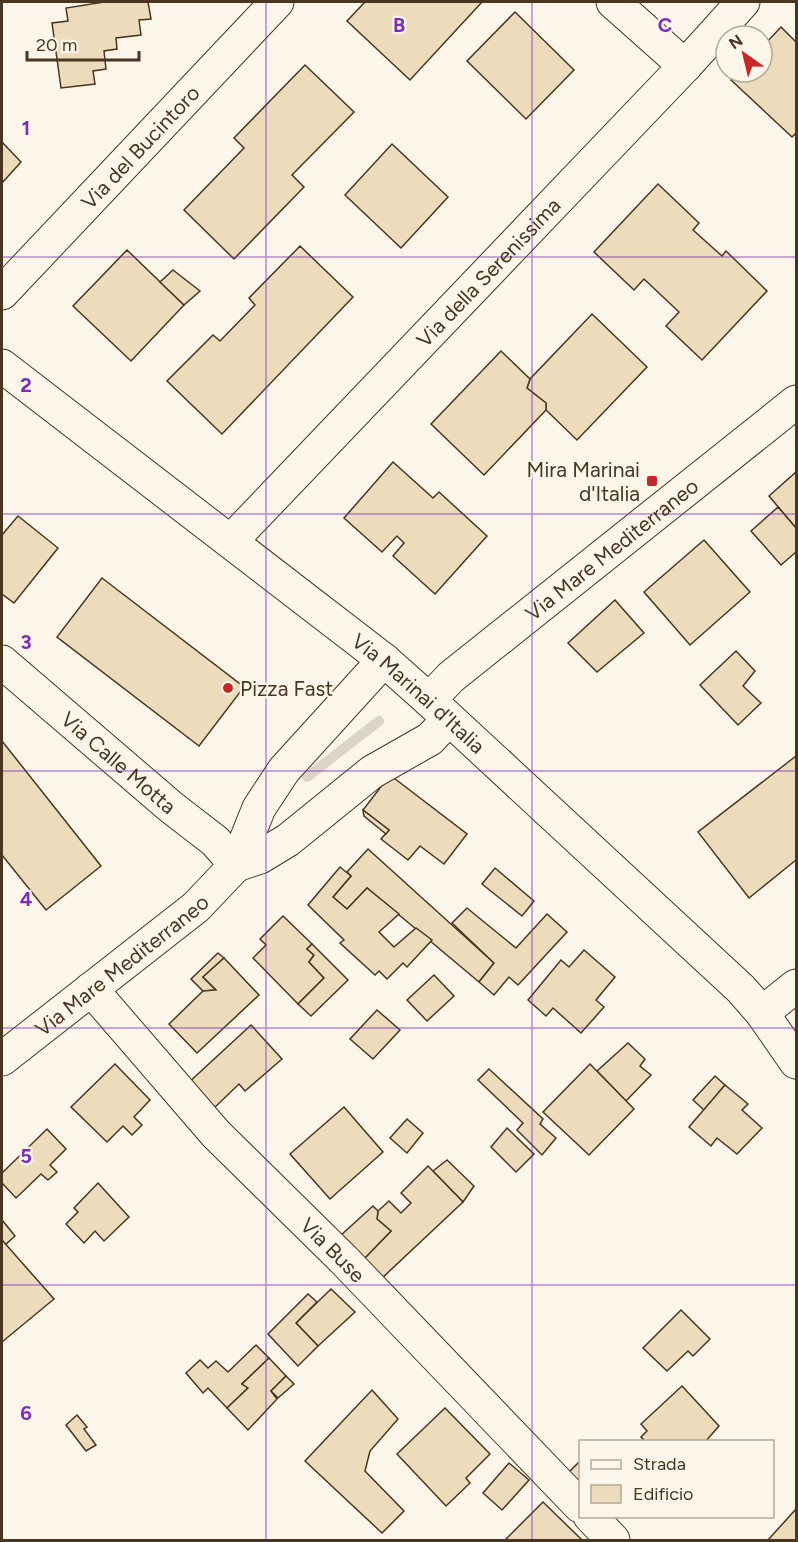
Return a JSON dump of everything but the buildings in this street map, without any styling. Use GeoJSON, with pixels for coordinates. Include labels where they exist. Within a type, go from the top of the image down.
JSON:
{"type":"FeatureCollection","features":[{"type":"Feature","properties":{"kind":"street","name":"Via del Bucintoro"},"geometry":{"type":"LineString","coordinates":[[2,293],[277,2]]}},
{"type":"Feature","properties":{"kind":"street"},"geometry":{"type":"LineString","coordinates":[[613,2],[685,66]]}},
{"type":"Feature","properties":{"kind":"street","name":"Via della Serenissima"},"geometry":{"type":"LineString","coordinates":[[231,541],[685,66],[743,2]]}},
{"type":"Feature","properties":{"kind":"street","name":"Via Marinai d'Italia"},"geometry":{"type":"LineString","coordinates":[[2,366],[384,660],[712,960],[762,1013],[796,1062]]}},
{"type":"Feature","properties":{"kind":"street","name":"Via Mare Mediterraneo"},"geometry":{"type":"LineString","coordinates":[[236,865],[260,857],[288,840],[372,772],[430,739],[451,677],[796,402]]}},
{"type":"Feature","properties":{"kind":"street","name":"Via Mare Mediterraneo"},"geometry":{"type":"LineString","coordinates":[[2,1059],[196,907],[236,865],[259,808],[284,770],[384,660]]}},
{"type":"Feature","properties":{"kind":"street","name":"Via Calle Motta"},"geometry":{"type":"LineString","coordinates":[[2,662],[171,807],[215,841],[236,865]]}},
{"type":"Feature","properties":{"kind":"street"},"geometry":{"type":"LineString","coordinates":[[762,1013],[796,986]]}},
{"type":"Feature","properties":{"kind":"street","name":"Via Buse"},"geometry":{"type":"LineString","coordinates":[[91,988],[216,1134],[343,1259],[579,1505]]}},
{"type":"Feature","properties":{"kind":"street"},"geometry":{"type":"LineString","coordinates":[[592,1518],[613,1540]]}},
{"type":"Feature","properties":{"kind":"waterway"},"geometry":{"type":"LineString","coordinates":[[307,777],[379,721]]}},
{"type":"Feature","properties":{"kind":"place","name":"Mira Marinai d'Italia"},"geometry":{"type":"Point","coordinates":[652,481]}},
{"type":"Feature","properties":{"kind":"place","name":"Pizza Fast"},"geometry":{"type":"Point","coordinates":[228,688]}}]}
